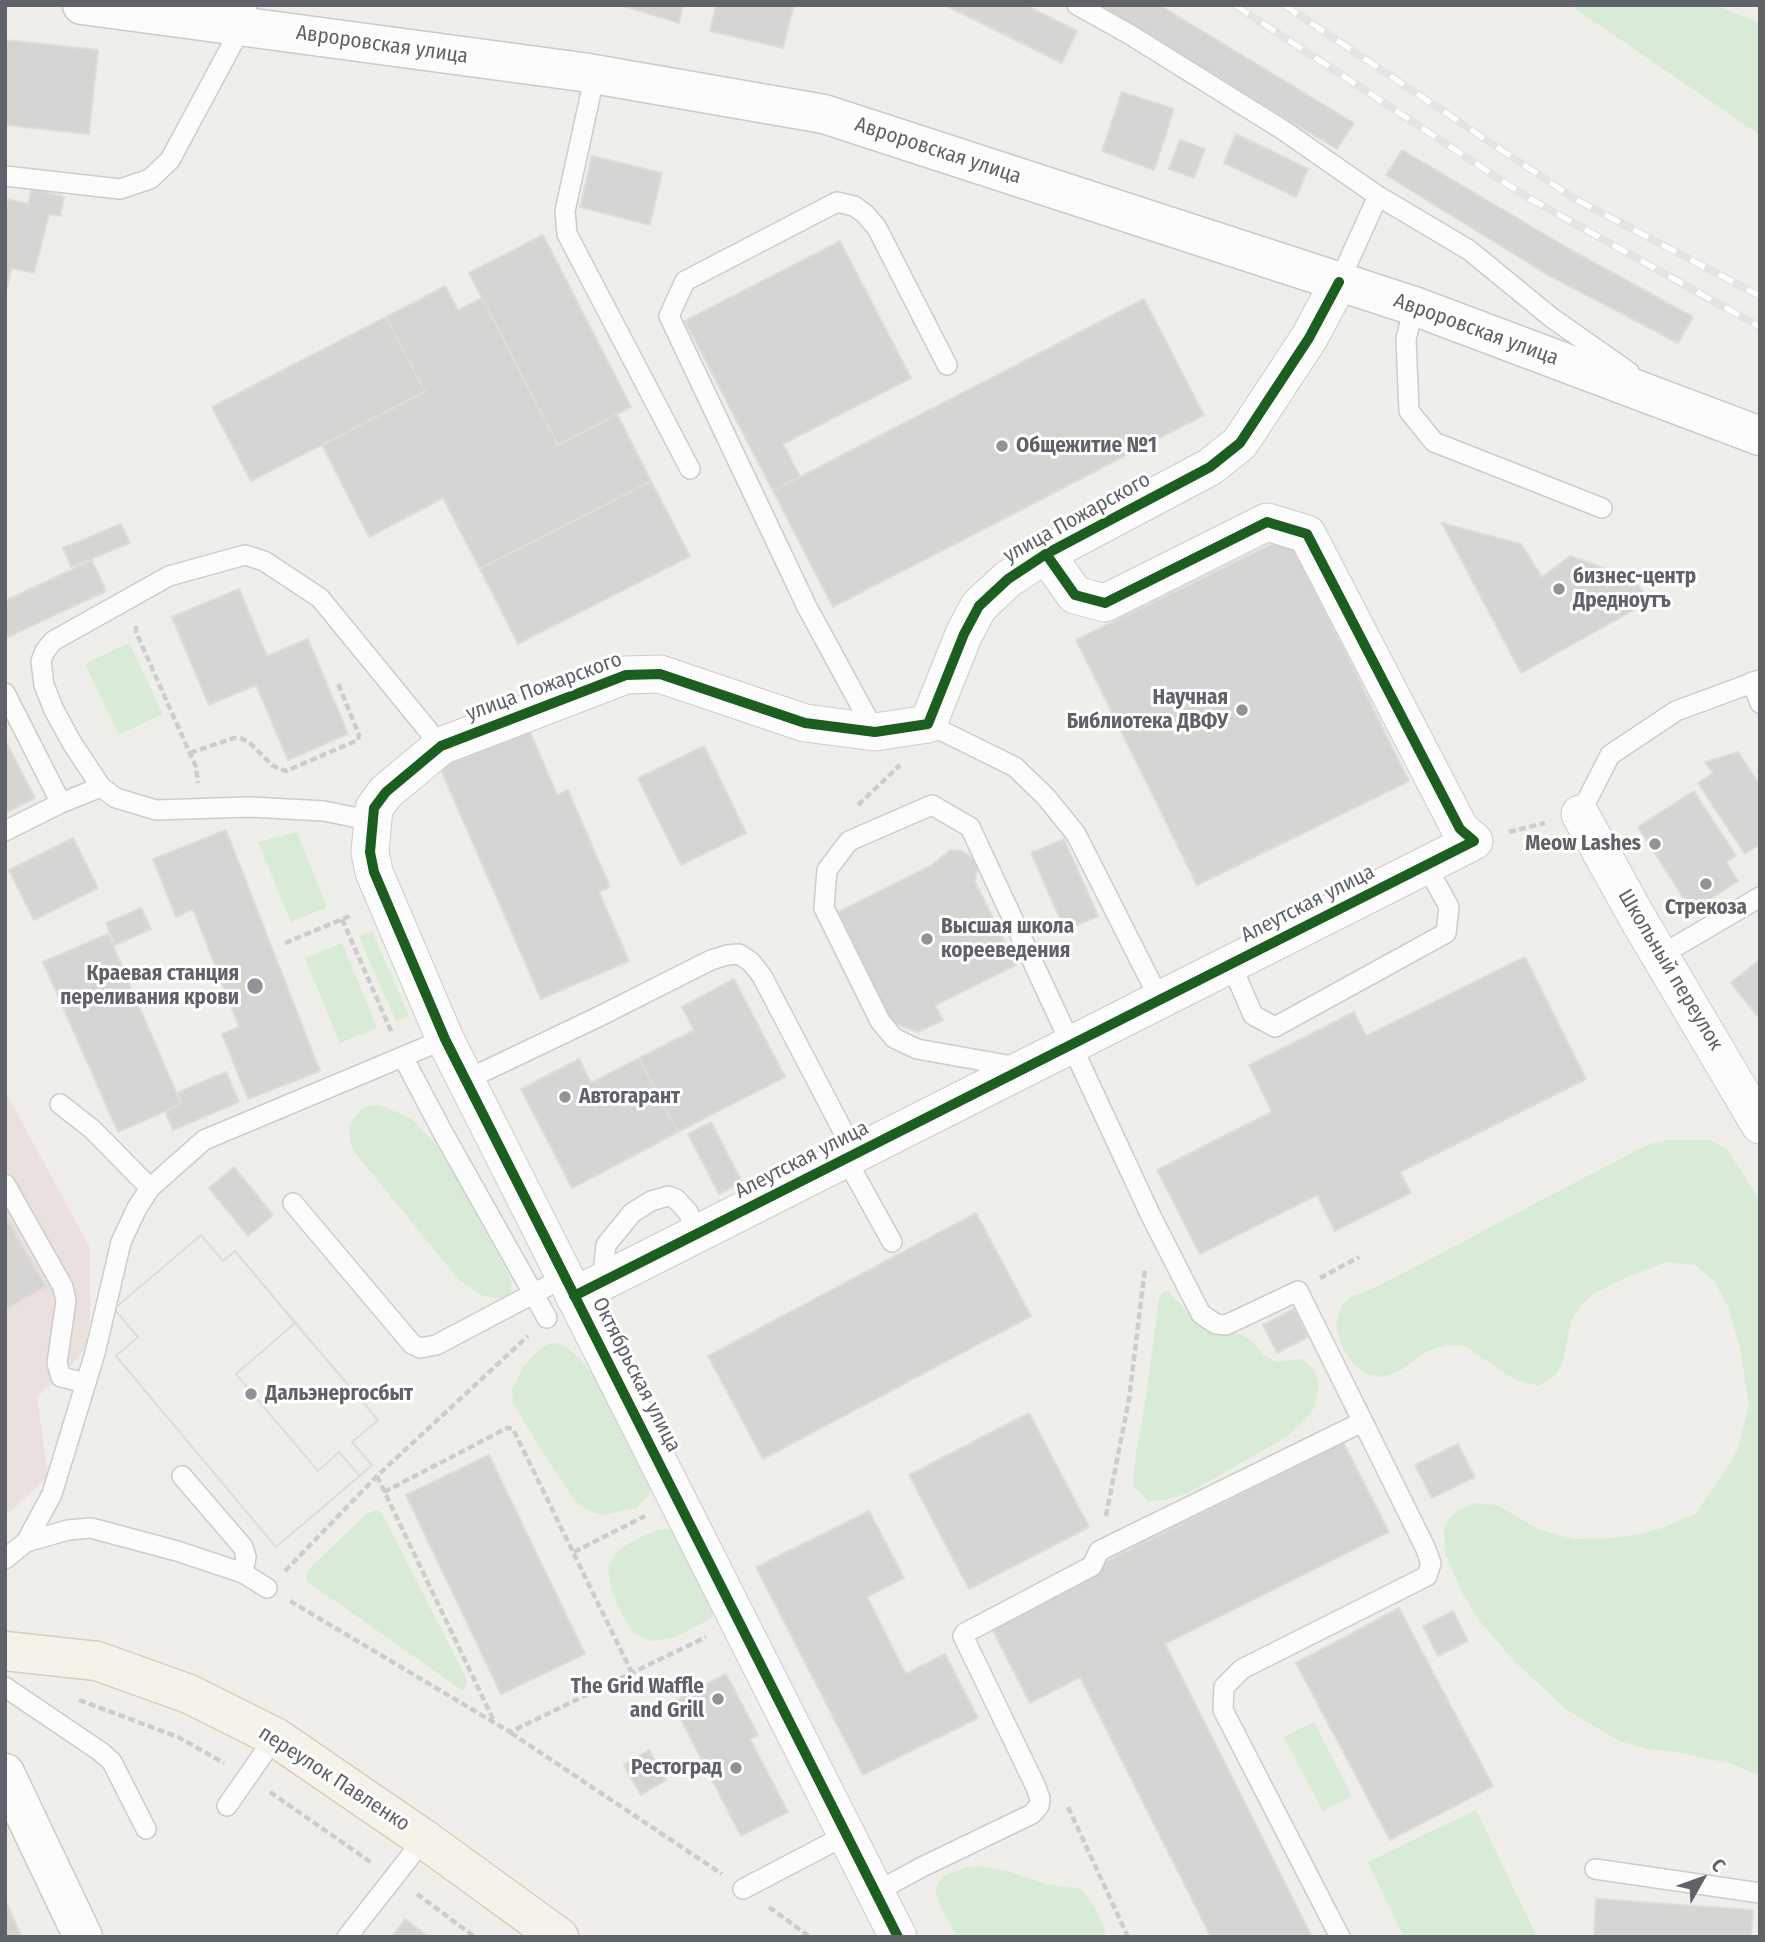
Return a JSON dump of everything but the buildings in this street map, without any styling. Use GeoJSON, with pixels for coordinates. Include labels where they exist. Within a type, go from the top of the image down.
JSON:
{"type":"FeatureCollection","features":[{"type":"Feature","properties":{"kind":"main road","name":"Авроровская улица"},"geometry":{"type":"LineString","coordinates":[[82,5],[244,16],[824,114],[1414,306],[1760,436]]}},
{"type":"Feature","properties":{"kind":"main road","name":"переулок Павленко"},"geometry":{"type":"LineString","coordinates":[[5,1651],[97,1661],[189,1694],[275,1737],[424,1839],[559,1937]]}},
{"type":"Feature","properties":{"kind":"main road"},"geometry":{"type":"LineString","coordinates":[[5,1773],[83,1937]]}},
{"type":"Feature","properties":{"kind":"street","name":"улица Пожарского"},"geometry":{"type":"LineString","coordinates":[[373,821],[374,808],[386,792],[441,746],[626,675],[660,674],[805,723],[875,732],[929,724],[964,634],[979,606],[1008,579],[1046,554],[1210,467],[1240,443],[1308,338],[1339,282]]}},
{"type":"Feature","properties":{"kind":"street"},"geometry":{"type":"LineString","coordinates":[[1046,554],[1075,595],[1105,603],[1267,522],[1307,534],[1460,829],[1474,841]]}},
{"type":"Feature","properties":{"kind":"street","name":"Школьный переулок"},"geometry":{"type":"LineString","coordinates":[[1580,814],[1760,1125]]}},
{"type":"Feature","properties":{"kind":"street","name":"Октябрьская улица"},"geometry":{"type":"LineString","coordinates":[[373,821],[370,852],[374,873],[445,1040],[564,1294],[739,1622],[898,1937]]}},
{"type":"Feature","properties":{"kind":"street","name":"Алеутская улица"},"geometry":{"type":"LineString","coordinates":[[564,1294],[698,1234],[1474,841]]}},
{"type":"Feature","properties":{"kind":"lane"},"geometry":{"type":"LineString","coordinates":[[1077,5],[1129,34],[1283,130],[1378,196],[1469,250],[1552,318],[1670,401]]}},
{"type":"Feature","properties":{"kind":"lane"},"geometry":{"type":"LineString","coordinates":[[5,176],[120,189],[150,179],[170,160],[244,16]]}},
{"type":"Feature","properties":{"kind":"lane"},"geometry":{"type":"LineString","coordinates":[[594,74],[565,211],[567,234],[690,469]]}},
{"type":"Feature","properties":{"kind":"lane"},"geometry":{"type":"LineString","coordinates":[[1339,282],[1378,196]]}},
{"type":"Feature","properties":{"kind":"lane"},"geometry":{"type":"LineString","coordinates":[[875,732],[807,607],[668,316],[685,281],[837,202],[854,206],[877,228],[947,365]]}},
{"type":"Feature","properties":{"kind":"lane"},"geometry":{"type":"LineString","coordinates":[[1414,306],[1406,339],[1409,411],[1434,442],[1602,508]]}},
{"type":"Feature","properties":{"kind":"lane"},"geometry":{"type":"LineString","coordinates":[[373,821],[324,811],[250,807],[156,810],[116,797],[101,787],[54,710],[44,685],[41,661],[45,651],[53,641],[169,576],[245,555],[264,561],[320,598],[441,746]]}},
{"type":"Feature","properties":{"kind":"lane"},"geometry":{"type":"LineString","coordinates":[[1580,814],[1610,755],[1676,711],[1756,681],[1760,703]]}},
{"type":"Feature","properties":{"kind":"lane"},"geometry":{"type":"LineString","coordinates":[[5,693],[61,803]]}},
{"type":"Feature","properties":{"kind":"lane"},"geometry":{"type":"LineString","coordinates":[[929,724],[1015,767],[1046,797],[1076,834],[1160,1000]]}},
{"type":"Feature","properties":{"kind":"lane"},"geometry":{"type":"LineString","coordinates":[[5,831],[61,803],[101,787]]}},
{"type":"Feature","properties":{"kind":"lane"},"geometry":{"type":"LineString","coordinates":[[1025,1068],[917,1049],[894,1038],[880,1021],[824,908],[827,870],[849,841],[932,805],[970,827],[1151,1216],[1201,1314],[1209,1321],[1226,1325],[1298,1291],[1425,1547],[1431,1563],[1426,1576],[1242,1669],[1224,1687],[1223,1710],[1340,1937]]}},
{"type":"Feature","properties":{"kind":"lane"},"geometry":{"type":"LineString","coordinates":[[1231,964],[1253,1015],[1275,1027],[1446,933],[1449,906],[1426,865]]}},
{"type":"Feature","properties":{"kind":"lane"},"geometry":{"type":"LineString","coordinates":[[1661,955],[1760,897]]}},
{"type":"Feature","properties":{"kind":"lane"},"geometry":{"type":"LineString","coordinates":[[466,1080],[711,960],[739,954],[751,962],[762,976],[892,1242]]}},
{"type":"Feature","properties":{"kind":"lane"},"geometry":{"type":"LineString","coordinates":[[5,1559],[26,1542],[52,1494],[86,1382],[121,1242],[150,1188],[204,1140],[445,1040]]}},
{"type":"Feature","properties":{"kind":"lane"},"geometry":{"type":"LineString","coordinates":[[403,1057],[442,1131],[564,1294]]}},
{"type":"Feature","properties":{"kind":"lane"},"geometry":{"type":"LineString","coordinates":[[60,1104],[111,1146],[150,1188]]}},
{"type":"Feature","properties":{"kind":"lane"},"geometry":{"type":"LineString","coordinates":[[5,1184],[63,1287],[66,1301],[57,1363],[61,1377],[86,1382]]}},
{"type":"Feature","properties":{"kind":"lane"},"geometry":{"type":"LineString","coordinates":[[293,1203],[412,1344],[420,1348],[436,1345],[564,1294],[604,1265],[606,1245],[632,1213],[651,1201],[668,1196],[676,1199],[688,1212],[698,1234]]}},
{"type":"Feature","properties":{"kind":"lane"},"geometry":{"type":"LineString","coordinates":[[876,1892],[1036,1811],[1040,1799],[1036,1787],[963,1636],[970,1629],[1092,1566],[1099,1551],[1362,1422]]}},
{"type":"Feature","properties":{"kind":"lane"},"geometry":{"type":"LineString","coordinates":[[182,1476],[243,1547],[246,1557],[243,1573]]}},
{"type":"Feature","properties":{"kind":"lane"},"geometry":{"type":"LineString","coordinates":[[26,1542],[68,1530],[90,1528],[177,1551],[243,1573],[267,1588]]}},
{"type":"Feature","properties":{"kind":"lane"},"geometry":{"type":"LineString","coordinates":[[5,1687],[112,1762],[146,1829]]}},
{"type":"Feature","properties":{"kind":"lane"},"geometry":{"type":"LineString","coordinates":[[227,1807],[275,1737]]}},
{"type":"Feature","properties":{"kind":"lane"},"geometry":{"type":"LineString","coordinates":[[743,1889],[846,1835]]}},
{"type":"Feature","properties":{"kind":"lane"},"geometry":{"type":"LineString","coordinates":[[347,1937],[424,1839]]}},
{"type":"Feature","properties":{"kind":"lane"},"geometry":{"type":"LineString","coordinates":[[1595,1869],[1760,1892]]}},
{"type":"Feature","properties":{"kind":"path"},"geometry":{"type":"LineString","coordinates":[[136,625],[136,632],[196,767]]}},
{"type":"Feature","properties":{"kind":"path"},"geometry":{"type":"LineString","coordinates":[[190,753],[240,738],[249,741],[273,766],[286,771],[358,740],[359,735],[337,681]]}},
{"type":"Feature","properties":{"kind":"path"},"geometry":{"type":"LineString","coordinates":[[853,810],[907,759]]}},
{"type":"Feature","properties":{"kind":"path"},"geometry":{"type":"LineString","coordinates":[[1474,841],[1580,814]]}},
{"type":"Feature","properties":{"kind":"path"},"geometry":{"type":"LineString","coordinates":[[285,943],[385,900]]}},
{"type":"Feature","properties":{"kind":"path"},"geometry":{"type":"LineString","coordinates":[[342,919],[403,1057]]}},
{"type":"Feature","properties":{"kind":"path"},"geometry":{"type":"LineString","coordinates":[[1099,1551],[1129,1399],[1151,1216]]}},
{"type":"Feature","properties":{"kind":"path"},"geometry":{"type":"LineString","coordinates":[[1298,1291],[1359,1257]]}},
{"type":"Feature","properties":{"kind":"path"},"geometry":{"type":"LineString","coordinates":[[564,1294],[377,1476],[267,1588],[495,1722],[810,1937]]}},
{"type":"Feature","properties":{"kind":"path"},"geometry":{"type":"LineString","coordinates":[[384,1492],[510,1427],[517,1433],[632,1672]]}},
{"type":"Feature","properties":{"kind":"path"},"geometry":{"type":"LineString","coordinates":[[377,1476],[495,1722]]}},
{"type":"Feature","properties":{"kind":"path"},"geometry":{"type":"LineString","coordinates":[[574,1552],[638,1520]]}},
{"type":"Feature","properties":{"kind":"path"},"geometry":{"type":"LineString","coordinates":[[510,1732],[739,1622]]}},
{"type":"Feature","properties":{"kind":"path"},"geometry":{"type":"LineString","coordinates":[[1085,1845],[1128,1937]]}},
{"type":"Feature","properties":{"kind":"shaded area"},"geometry":{"type":"Polygon","coordinates":[[[5,1091],[89,1246],[90,1319],[86,1347],[71,1366],[37,1397],[48,1476],[5,1517],[5,1091]]]}},
{"type":"Feature","properties":{"kind":"green space"},"geometry":{"type":"Polygon","coordinates":[[[1570,5],[1716,5],[1760,23],[1760,135],[1570,5]]]}},
{"type":"Feature","properties":{"kind":"green space"},"geometry":{"type":"Polygon","coordinates":[[[129,643],[163,714],[119,735],[85,664],[129,643]]]}},
{"type":"Feature","properties":{"kind":"green space"},"geometry":{"type":"Polygon","coordinates":[[[297,832],[327,907],[291,922],[258,842],[297,832]]]}},
{"type":"Feature","properties":{"kind":"green space"},"geometry":{"type":"Polygon","coordinates":[[[372,931],[409,1016],[396,1021],[359,937],[372,931]]]}},
{"type":"Feature","properties":{"kind":"green space"},"geometry":{"type":"Polygon","coordinates":[[[342,943],[377,1028],[340,1043],[305,958],[342,943]]]}},
{"type":"Feature","properties":{"kind":"green space"},"geometry":{"type":"Polygon","coordinates":[[[379,1105],[411,1118],[436,1144],[508,1274],[512,1284],[511,1291],[505,1297],[501,1299],[483,1296],[459,1280],[356,1154],[350,1142],[349,1124],[362,1109],[379,1105]]]}},
{"type":"Feature","properties":{"kind":"green space"},"geometry":{"type":"Polygon","coordinates":[[[1669,1140],[1709,1140],[1726,1148],[1760,1200],[1760,1776],[1733,1764],[1671,1751],[1646,1749],[1619,1741],[1567,1710],[1514,1661],[1479,1620],[1460,1589],[1445,1553],[1444,1528],[1451,1516],[1475,1503],[1497,1505],[1538,1529],[1574,1539],[1615,1538],[1645,1533],[1695,1514],[1738,1449],[1749,1405],[1740,1347],[1728,1307],[1715,1282],[1695,1265],[1666,1262],[1595,1293],[1583,1303],[1571,1320],[1562,1365],[1555,1375],[1539,1386],[1514,1379],[1465,1346],[1447,1345],[1427,1351],[1401,1370],[1382,1377],[1365,1374],[1351,1361],[1342,1346],[1336,1326],[1341,1306],[1350,1297],[1377,1287],[1635,1151],[1669,1140]]]}},
{"type":"Feature","properties":{"kind":"green space"},"geometry":{"type":"Polygon","coordinates":[[[1169,1291],[1198,1325],[1211,1333],[1240,1334],[1276,1362],[1302,1359],[1314,1370],[1319,1386],[1314,1408],[1285,1438],[1186,1494],[1147,1501],[1133,1485],[1136,1453],[1159,1299],[1163,1292],[1169,1291]]]}},
{"type":"Feature","properties":{"kind":"green space"},"geometry":{"type":"Polygon","coordinates":[[[548,1344],[565,1346],[582,1361],[597,1381],[650,1487],[649,1495],[636,1508],[602,1515],[586,1510],[575,1501],[513,1403],[512,1389],[524,1366],[539,1350],[548,1344]]]}},
{"type":"Feature","properties":{"kind":"green space"},"geometry":{"type":"Polygon","coordinates":[[[376,1510],[382,1513],[465,1676],[467,1683],[463,1691],[308,1582],[306,1575],[311,1567],[365,1515],[376,1510]]]}},
{"type":"Feature","properties":{"kind":"green space"},"geometry":{"type":"Polygon","coordinates":[[[669,1529],[679,1533],[714,1613],[710,1619],[674,1638],[649,1641],[633,1632],[621,1613],[611,1589],[608,1568],[616,1553],[623,1547],[638,1538],[669,1529]]]}},
{"type":"Feature","properties":{"kind":"green space"},"geometry":{"type":"Polygon","coordinates":[[[1314,1722],[1352,1796],[1323,1811],[1284,1737],[1314,1722]]]}},
{"type":"Feature","properties":{"kind":"green space"},"geometry":{"type":"Polygon","coordinates":[[[1476,1810],[1537,1937],[1404,1937],[1368,1862],[1476,1810]]]}},
{"type":"Feature","properties":{"kind":"green space"},"geometry":{"type":"Polygon","coordinates":[[[981,1866],[1047,1884],[1081,1889],[1096,1909],[1105,1932],[1104,1937],[957,1937],[935,1889],[944,1876],[964,1868],[981,1866]]]}},
{"type":"Feature","properties":{"kind":"railway"},"geometry":{"type":"LineString","coordinates":[[1235,5],[1527,197],[1760,327]]}},
{"type":"Feature","properties":{"kind":"railway"},"geometry":{"type":"LineString","coordinates":[[1284,5],[1575,199],[1760,296]]}},
{"type":"Feature","properties":{"kind":"cycle path"},"geometry":{"type":"LineString","coordinates":[[898,1937],[445,1039],[374,872],[370,852],[374,808],[386,792],[441,746],[626,675],[660,674],[805,723],[875,732],[928,724],[964,634],[979,606],[1008,579],[1046,554],[1210,467],[1240,443],[1309,338],[1339,282]]}},
{"type":"Feature","properties":{"kind":"cycle path"},"geometry":{"type":"LineString","coordinates":[[574,1296],[1474,841],[1460,829],[1307,534],[1267,522],[1105,603],[1075,595],[1046,554]]}},
{"type":"Feature","properties":{"kind":"place","name":"Общежитие №1"},"geometry":{"type":"Point","coordinates":[1002,446]}},
{"type":"Feature","properties":{"kind":"place","name":"бизнес-центр Дредноутъ"},"geometry":{"type":"Point","coordinates":[1559,589]}},
{"type":"Feature","properties":{"kind":"place","name":"Научная Библиотека ДВФУ"},"geometry":{"type":"Point","coordinates":[1242,710]}},
{"type":"Feature","properties":{"kind":"place","name":"Meow Lashes"},"geometry":{"type":"Point","coordinates":[1655,844]}},
{"type":"Feature","properties":{"kind":"place","name":"Стрекоза"},"geometry":{"type":"Point","coordinates":[1706,884]}},
{"type":"Feature","properties":{"kind":"place","name":"Высшая школа корееведения"},"geometry":{"type":"Point","coordinates":[927,939]}},
{"type":"Feature","properties":{"kind":"place","name":"Краевая станция переливания крови"},"geometry":{"type":"Point","coordinates":[255,986]}},
{"type":"Feature","properties":{"kind":"place","name":"Автогарант"},"geometry":{"type":"Point","coordinates":[565,1097]}},
{"type":"Feature","properties":{"kind":"place","name":"Дальэнергосбыт"},"geometry":{"type":"Point","coordinates":[251,1394]}},
{"type":"Feature","properties":{"kind":"place","name":"The Grid Waffle and Grill"},"geometry":{"type":"Point","coordinates":[718,1699]}},
{"type":"Feature","properties":{"kind":"place","name":"Рестоград"},"geometry":{"type":"Point","coordinates":[736,1768]}}]}
